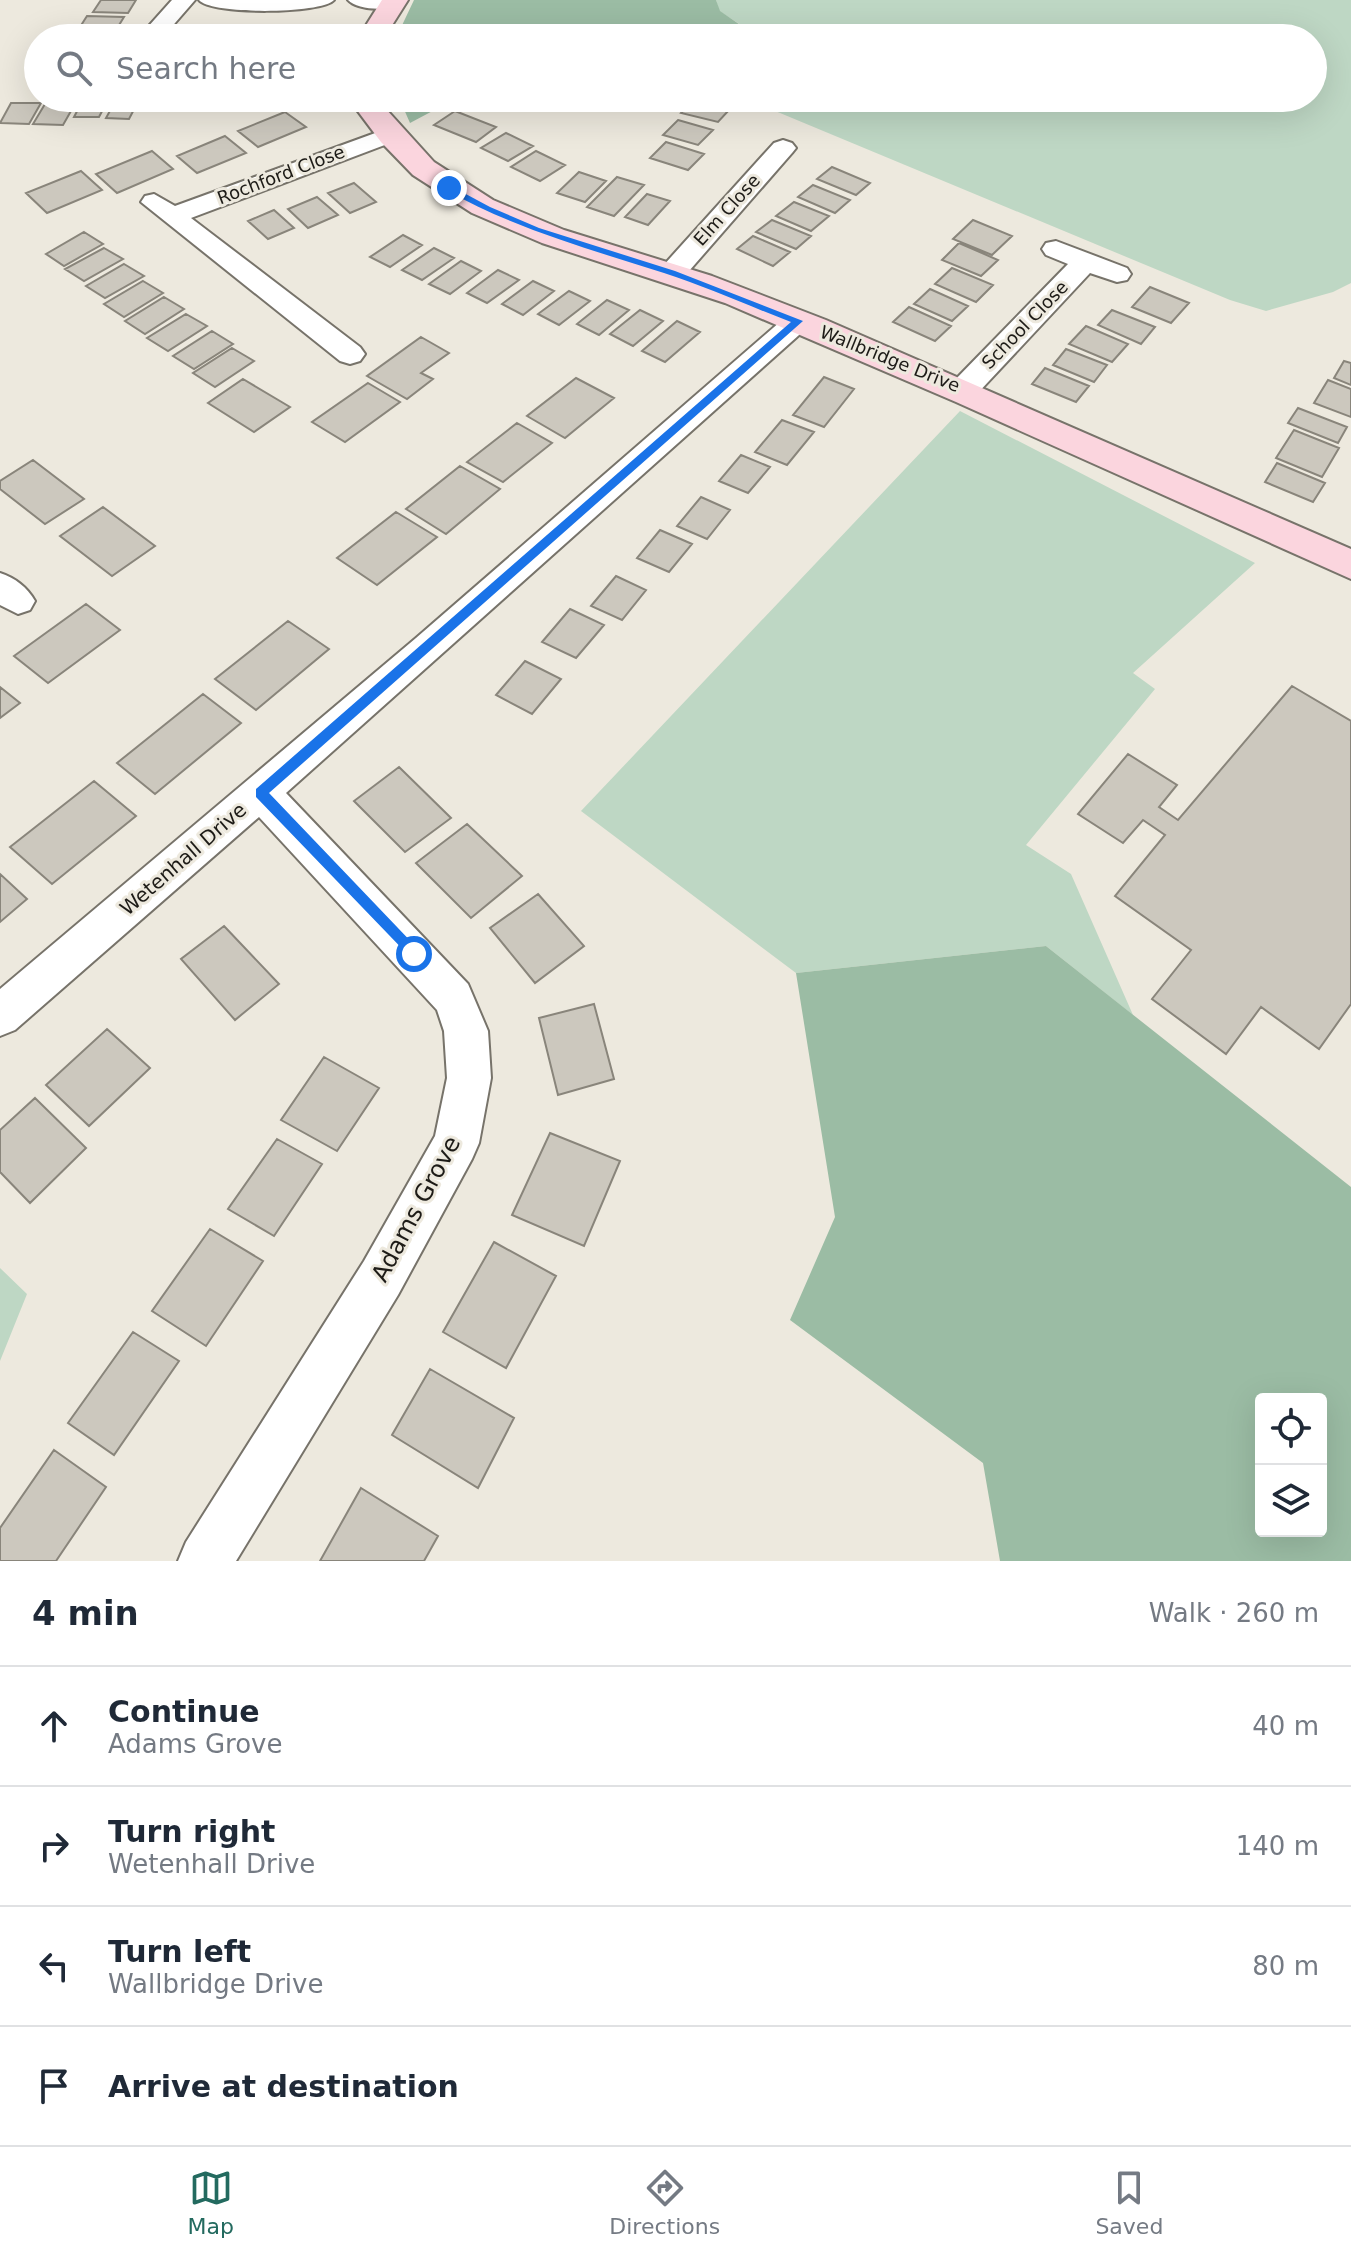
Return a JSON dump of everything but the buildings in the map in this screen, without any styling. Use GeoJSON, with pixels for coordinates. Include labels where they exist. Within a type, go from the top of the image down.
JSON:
{"type":"FeatureCollection","features":[{"type":"Feature","properties":{"kind":"street"},"geometry":{"type":"LineString","coordinates":[[162,24],[184,0]]}},
{"type":"Feature","properties":{"kind":"street"},"geometry":{"type":"LineString","coordinates":[[210,0],[254,5],[323,0]]}},
{"type":"Feature","properties":{"kind":"street"},"geometry":{"type":"LineString","coordinates":[[359,0],[394,0]]}},
{"type":"Feature","properties":{"kind":"street"},"geometry":{"type":"LineString","coordinates":[[379,24],[394,0]]}},
{"type":"Feature","properties":{"kind":"street","name":"Wallbridge Drive"},"geometry":{"type":"LineString","coordinates":[[372,112],[410,160],[449,188],[487,209],[536,230],[672,273],[964,389],[1351,565]]}},
{"type":"Feature","properties":{"kind":"street","name":"Rochford Close"},"geometry":{"type":"LineString","coordinates":[[350,354],[163,209],[389,135]]}},
{"type":"Feature","properties":{"kind":"street","name":"Elm Close"},"geometry":{"type":"LineString","coordinates":[[672,273],[772,141],[811,157]]}},
{"type":"Feature","properties":{"kind":"street","name":"School Close"},"geometry":{"type":"LineString","coordinates":[[1056,249],[1117,274]]}},
{"type":"Feature","properties":{"kind":"street","name":"School Close"},"geometry":{"type":"LineString","coordinates":[[964,389],[1086,261]]}},
{"type":"Feature","properties":{"kind":"street","name":"Wetenhall Drive"},"geometry":{"type":"LineString","coordinates":[[0,1016],[261,793],[798,321]]}},
{"type":"Feature","properties":{"kind":"street","name":"Adams Grove"},"geometry":{"type":"LineString","coordinates":[[205,1561],[381,1278],[456,1143],[469,1078],[466,1031],[453,998],[261,793]]}},
{"type":"Feature","properties":{"kind":"green space"},"geometry":{"type":"Polygon","coordinates":[[[414,0],[716,0],[720,11],[739,24],[403,24],[414,0]]]}},
{"type":"Feature","properties":{"kind":"green space"},"geometry":{"type":"Polygon","coordinates":[[[716,0],[1351,0],[1351,283],[1333,292],[1266,311],[1230,300],[777,112],[1327,112],[1327,24],[739,24],[719,11],[716,0]]]}},
{"type":"Feature","properties":{"kind":"green space"},"geometry":{"type":"Polygon","coordinates":[[[405,112],[431,112],[410,123],[405,112]]]}},
{"type":"Feature","properties":{"kind":"green space"},"geometry":{"type":"Polygon","coordinates":[[[960,411],[1255,563],[1133,673],[1155,689],[1026,845],[1071,874],[1133,1015],[1046,946],[796,973],[581,811],[960,411]]]}},
{"type":"Feature","properties":{"kind":"green space"},"geometry":{"type":"Polygon","coordinates":[[[1046,946],[1351,1187],[1351,1561],[1000,1561],[983,1463],[790,1320],[835,1217],[796,973],[1046,946]]]}},
{"type":"Feature","properties":{"kind":"green space"},"geometry":{"type":"Polygon","coordinates":[[[0,1268],[27,1294],[0,1361],[0,1268]]]}},
{"type":"Feature","properties":{"kind":"route"},"geometry":{"type":"LineString","coordinates":[[414,954],[261,793],[798,321],[672,273],[536,230],[449,188]]}}]}
